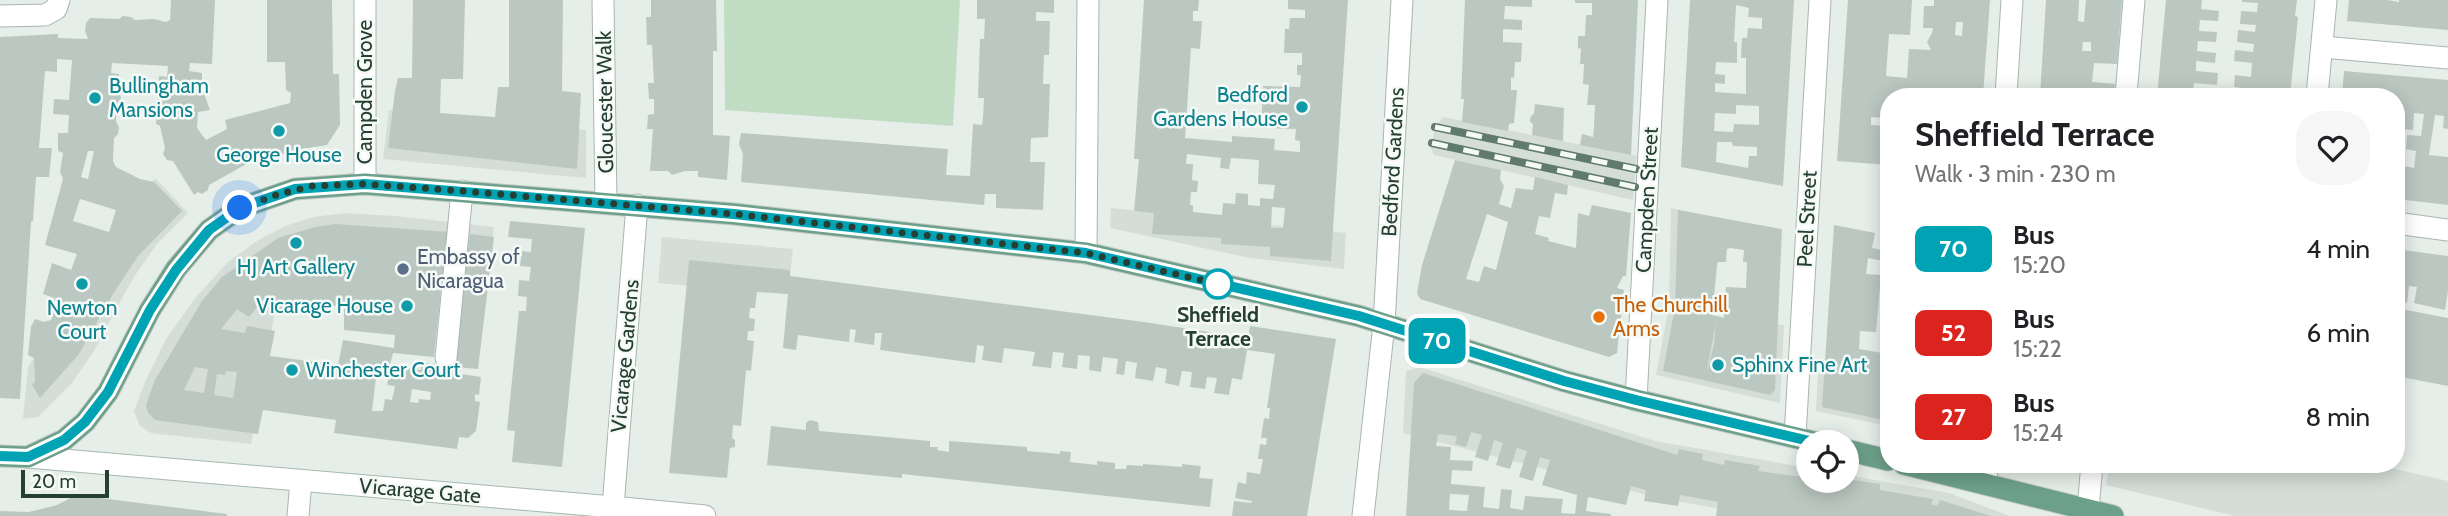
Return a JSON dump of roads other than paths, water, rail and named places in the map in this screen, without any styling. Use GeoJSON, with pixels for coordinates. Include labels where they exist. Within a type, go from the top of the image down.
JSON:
{"type":"FeatureCollection","features":[{"type":"Feature","properties":{"kind":"main road"},"geometry":{"type":"LineString","coordinates":[[0,456],[28,457],[64,440],[85,422],[108,392],[150,310],[176,270],[209,230],[240,208],[295,189],[365,184],[638,205],[1086,253],[1359,316],[1564,381],[1795,437]]}},
{"type":"Feature","properties":{"kind":"main road"},"geometry":{"type":"LineString","coordinates":[[1859,453],[1880,458]]}},
{"type":"Feature","properties":{"kind":"main road"},"geometry":{"type":"LineString","coordinates":[[1986,474],[2113,516]]}},
{"type":"Feature","properties":{"kind":"street"},"geometry":{"type":"LineString","coordinates":[[0,16],[45,15],[56,9],[59,0]]}},
{"type":"Feature","properties":{"kind":"street","name":"Campden Grove"},"geometry":{"type":"LineString","coordinates":[[365,0],[365,184]]}},
{"type":"Feature","properties":{"kind":"street","name":"Gloucester Walk"},"geometry":{"type":"LineString","coordinates":[[603,0],[606,204]]}},
{"type":"Feature","properties":{"kind":"street"},"geometry":{"type":"LineString","coordinates":[[1086,253],[1088,0]]}},
{"type":"Feature","properties":{"kind":"street","name":"Bedford Gardens"},"geometry":{"type":"LineString","coordinates":[[1363,516],[1384,324],[1402,0]]}},
{"type":"Feature","properties":{"kind":"street","name":"Campden Street"},"geometry":{"type":"LineString","coordinates":[[1636,400],[1657,0]]}},
{"type":"Feature","properties":{"kind":"street","name":"Peel Street"},"geometry":{"type":"LineString","coordinates":[[1795,437],[1820,0]]}},
{"type":"Feature","properties":{"kind":"street"},"geometry":{"type":"LineString","coordinates":[[2006,88],[2012,0]]}},
{"type":"Feature","properties":{"kind":"street"},"geometry":{"type":"LineString","coordinates":[[2127,88],[2134,0]]}},
{"type":"Feature","properties":{"kind":"street"},"geometry":{"type":"LineString","coordinates":[[2318,88],[2326,0]]}},
{"type":"Feature","properties":{"kind":"street"},"geometry":{"type":"LineString","coordinates":[[2323,47],[2448,58]]}},
{"type":"Feature","properties":{"kind":"street"},"geometry":{"type":"LineString","coordinates":[[446,358],[462,191]]}},
{"type":"Feature","properties":{"kind":"street","name":"Vicarage Gardens"},"geometry":{"type":"LineString","coordinates":[[612,511],[638,205]]}},
{"type":"Feature","properties":{"kind":"street"},"geometry":{"type":"LineString","coordinates":[[2405,224],[2448,230]]}},
{"type":"Feature","properties":{"kind":"street","name":"Vicarage Gate"},"geometry":{"type":"LineString","coordinates":[[28,457],[612,511],[705,516]]}},
{"type":"Feature","properties":{"kind":"street"},"geometry":{"type":"LineString","coordinates":[[2088,509],[2091,473]]}},
{"type":"Feature","properties":{"kind":"street"},"geometry":{"type":"LineString","coordinates":[[298,516],[301,481]]}},
{"type":"Feature","properties":{"kind":"railway"},"geometry":{"type":"LineString","coordinates":[[1435,127],[1636,169]]}},
{"type":"Feature","properties":{"kind":"railway"},"geometry":{"type":"LineString","coordinates":[[1432,143],[1635,187]]}},
{"type":"Feature","properties":{"kind":"place","name":"Bullingham Mansions"},"geometry":{"type":"Point","coordinates":[95,98]}},
{"type":"Feature","properties":{"kind":"place","name":"Bedford Gardens House"},"geometry":{"type":"Point","coordinates":[1302,107]}},
{"type":"Feature","properties":{"kind":"place","name":"George House"},"geometry":{"type":"Point","coordinates":[279,131]}},
{"type":"Feature","properties":{"kind":"place","name":"HJ Art Gallery"},"geometry":{"type":"Point","coordinates":[296,243]}},
{"type":"Feature","properties":{"kind":"place","name":"Embassy of Nicaragua"},"geometry":{"type":"Point","coordinates":[403,269]}},
{"type":"Feature","properties":{"kind":"place","name":"Newton Court"},"geometry":{"type":"Point","coordinates":[82,284]}},
{"type":"Feature","properties":{"kind":"place","name":"Sheffield Terrace"},"geometry":{"type":"Point","coordinates":[1218,284]}},
{"type":"Feature","properties":{"kind":"place","name":"Vicarage House"},"geometry":{"type":"Point","coordinates":[407,306]}},
{"type":"Feature","properties":{"kind":"place","name":"The Churchill Arms"},"geometry":{"type":"Point","coordinates":[1599,317]}},
{"type":"Feature","properties":{"kind":"place","name":"Sphinx Fine Art"},"geometry":{"type":"Point","coordinates":[1718,365]}},
{"type":"Feature","properties":{"kind":"place","name":"Winchester Court"},"geometry":{"type":"Point","coordinates":[292,370]}}]}
